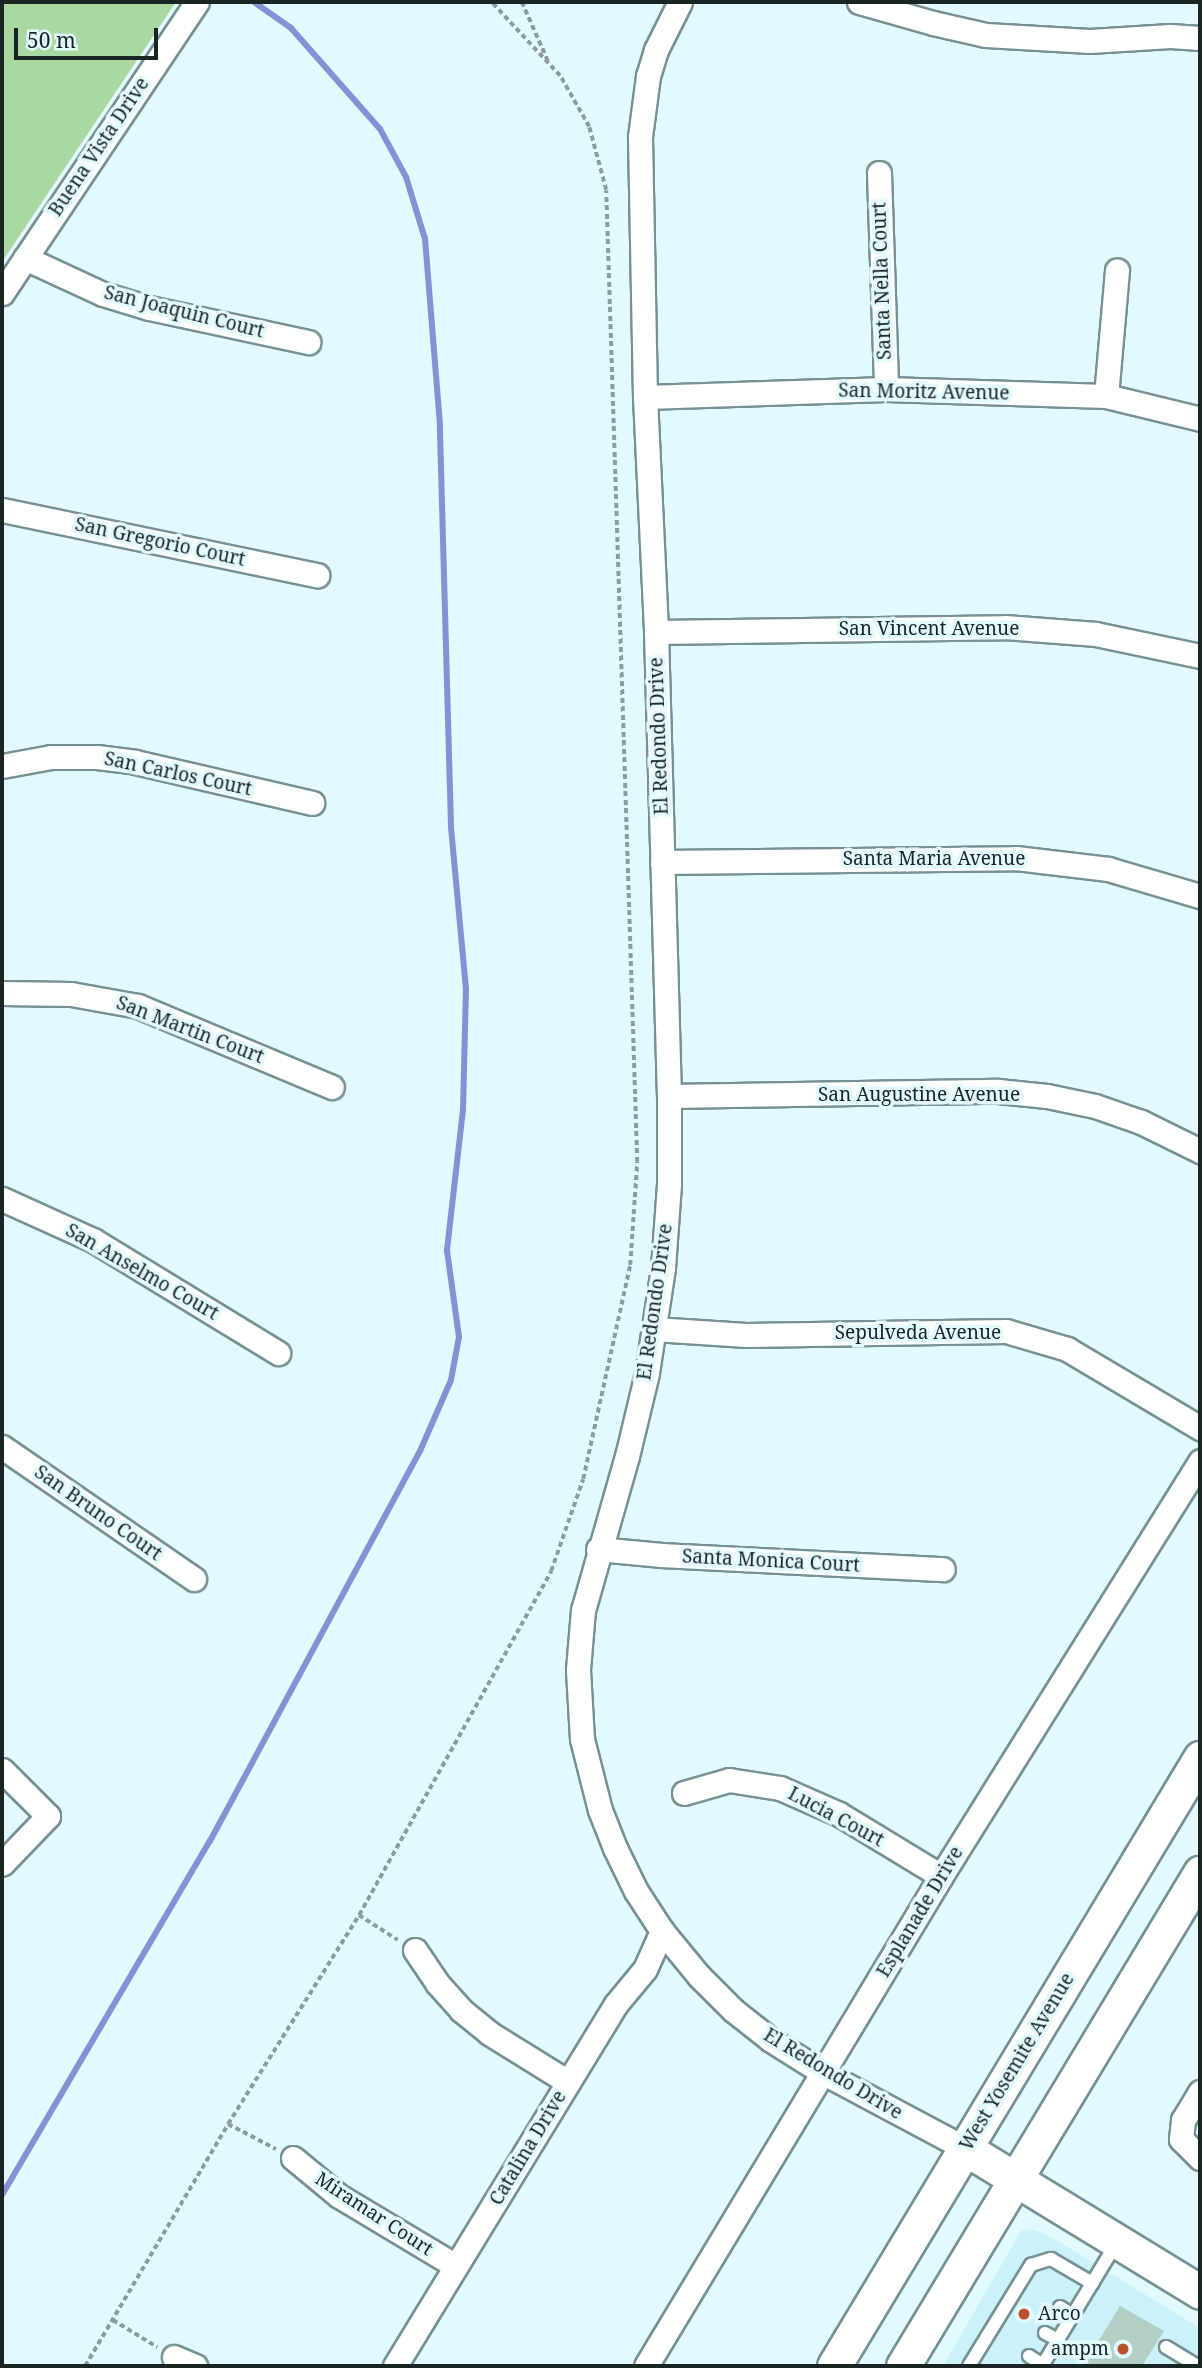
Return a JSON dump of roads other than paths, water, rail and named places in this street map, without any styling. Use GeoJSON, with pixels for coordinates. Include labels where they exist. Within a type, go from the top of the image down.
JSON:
{"type":"FeatureCollection","features":[{"type":"Feature","properties":{"kind":"main road","name":"West Yosemite Avenue"},"geometry":{"type":"LineString","coordinates":[[834,2366],[1200,1758]]}},
{"type":"Feature","properties":{"kind":"main road"},"geometry":{"type":"LineString","coordinates":[[903,2366],[1200,1873]]}},
{"type":"Feature","properties":{"kind":"main road","name":"El Redondo Drive"},"geometry":{"type":"LineString","coordinates":[[966,2149],[1200,2292]]}},
{"type":"Feature","properties":{"kind":"street","name":"Buena Vista Drive"},"geometry":{"type":"LineString","coordinates":[[2,293],[197,2]]}},
{"type":"Feature","properties":{"kind":"street","name":"El Redondo Drive"},"geometry":{"type":"LineString","coordinates":[[680,2],[656,50],[642,106],[645,397],[656,632],[669,1184],[663,1269],[654,1329],[627,1456],[588,1588],[578,1670],[582,1739],[600,1810],[636,1891],[662,1931],[699,1976],[733,2010],[771,2040],[822,2072],[966,2149]]}},
{"type":"Feature","properties":{"kind":"street"},"geometry":{"type":"LineString","coordinates":[[859,2],[986,35],[1090,41],[1170,36],[1200,38]]}},
{"type":"Feature","properties":{"kind":"street","name":"Santa Nella Court"},"geometry":{"type":"LineString","coordinates":[[879,173],[886,389]]}},
{"type":"Feature","properties":{"kind":"street","name":"San Joaquin Court"},"geometry":{"type":"LineString","coordinates":[[25,258],[114,298],[308,342]]}},
{"type":"Feature","properties":{"kind":"street"},"geometry":{"type":"LineString","coordinates":[[1106,396],[1117,270]]}},
{"type":"Feature","properties":{"kind":"street","name":"San Moritz Avenue"},"geometry":{"type":"LineString","coordinates":[[645,397],[886,389],[1106,396],[1200,419]]}},
{"type":"Feature","properties":{"kind":"street","name":"San Gregorio Court"},"geometry":{"type":"LineString","coordinates":[[2,510],[317,575]]}},
{"type":"Feature","properties":{"kind":"street","name":"San Vincent Avenue"},"geometry":{"type":"LineString","coordinates":[[656,632],[1005,627],[1096,635],[1200,656]]}},
{"type":"Feature","properties":{"kind":"street","name":"San Carlos Court"},"geometry":{"type":"LineString","coordinates":[[2,766],[51,757],[97,757],[135,762],[312,803]]}},
{"type":"Feature","properties":{"kind":"street","name":"Santa Maria Avenue"},"geometry":{"type":"LineString","coordinates":[[662,862],[1016,858],[1108,869],[1200,896]]}},
{"type":"Feature","properties":{"kind":"street","name":"San Martin Court"},"geometry":{"type":"LineString","coordinates":[[2,993],[71,994],[138,1006],[332,1087]]}},
{"type":"Feature","properties":{"kind":"street","name":"San Augustine Avenue"},"geometry":{"type":"LineString","coordinates":[[669,1096],[998,1091],[1046,1096],[1095,1106],[1141,1122],[1200,1151]]}},
{"type":"Feature","properties":{"kind":"street","name":"San Anselmo Court"},"geometry":{"type":"LineString","coordinates":[[2,1199],[93,1240],[278,1353]]}},
{"type":"Feature","properties":{"kind":"street","name":"Sepulveda Avenue"},"geometry":{"type":"LineString","coordinates":[[654,1329],[746,1335],[1006,1331],[1067,1349],[1200,1428]]}},
{"type":"Feature","properties":{"kind":"street","name":"San Bruno Court"},"geometry":{"type":"LineString","coordinates":[[2,1447],[194,1579]]}},
{"type":"Feature","properties":{"kind":"street","name":"Esplanade Drive"},"geometry":{"type":"LineString","coordinates":[[646,2366],[941,1876],[1200,1461]]}},
{"type":"Feature","properties":{"kind":"street","name":"Santa Monica Court"},"geometry":{"type":"LineString","coordinates":[[598,1549],[662,1555],[943,1569]]}},
{"type":"Feature","properties":{"kind":"street"},"geometry":{"type":"LineString","coordinates":[[2,1770],[48,1816],[2,1864]]}},
{"type":"Feature","properties":{"kind":"street","name":"Lucia Court"},"geometry":{"type":"LineString","coordinates":[[684,1793],[729,1780],[780,1788],[839,1814],[941,1876]]}},
{"type":"Feature","properties":{"kind":"street","name":"Catalina Drive"},"geometry":{"type":"LineString","coordinates":[[395,2366],[616,2004],[645,1969],[662,1931]]}},
{"type":"Feature","properties":{"kind":"street"},"geometry":{"type":"LineString","coordinates":[[415,1950],[437,1983],[461,2010],[489,2033],[568,2082]]}},
{"type":"Feature","properties":{"kind":"street"},"geometry":{"type":"LineString","coordinates":[[1200,2092],[1183,2120],[1181,2139],[1200,2158]]}},
{"type":"Feature","properties":{"kind":"street","name":"Miramar Court"},"geometry":{"type":"LineString","coordinates":[[293,2158],[339,2196],[456,2266]]}},
{"type":"Feature","properties":{"kind":"street"},"geometry":{"type":"LineString","coordinates":[[174,2357],[195,2366]]}},
{"type":"Feature","properties":{"kind":"lane"},"geometry":{"type":"LineString","coordinates":[[1029,2357],[1043,2365],[1117,2242]]}},
{"type":"Feature","properties":{"kind":"lane"},"geometry":{"type":"LineString","coordinates":[[969,2366],[989,2333],[1009,2312],[1024,2286],[1031,2265],[1051,2259],[1092,2283]]}},
{"type":"Feature","properties":{"kind":"lane"},"geometry":{"type":"LineString","coordinates":[[1060,2307],[1073,2315]]}},
{"type":"Feature","properties":{"kind":"lane"},"geometry":{"type":"LineString","coordinates":[[989,2333],[1001,2341]]}},
{"type":"Feature","properties":{"kind":"lane"},"geometry":{"type":"LineString","coordinates":[[1045,2333],[1058,2340]]}},
{"type":"Feature","properties":{"kind":"lane"},"geometry":{"type":"LineString","coordinates":[[1166,2347],[1198,2366]]}},
{"type":"Feature","properties":{"kind":"waterway"},"geometry":{"type":"LineString","coordinates":[[2,2195],[210,1841],[420,1451],[451,1380],[459,1337],[447,1250],[463,1110],[466,989],[451,826],[440,425],[425,239],[406,177],[380,129],[291,28],[254,2]]}},
{"type":"Feature","properties":{"kind":"place","name":"Arco"},"geometry":{"type":"Point","coordinates":[1024,2314]}},
{"type":"Feature","properties":{"kind":"place","name":"ampm"},"geometry":{"type":"Point","coordinates":[1123,2349]}}]}
